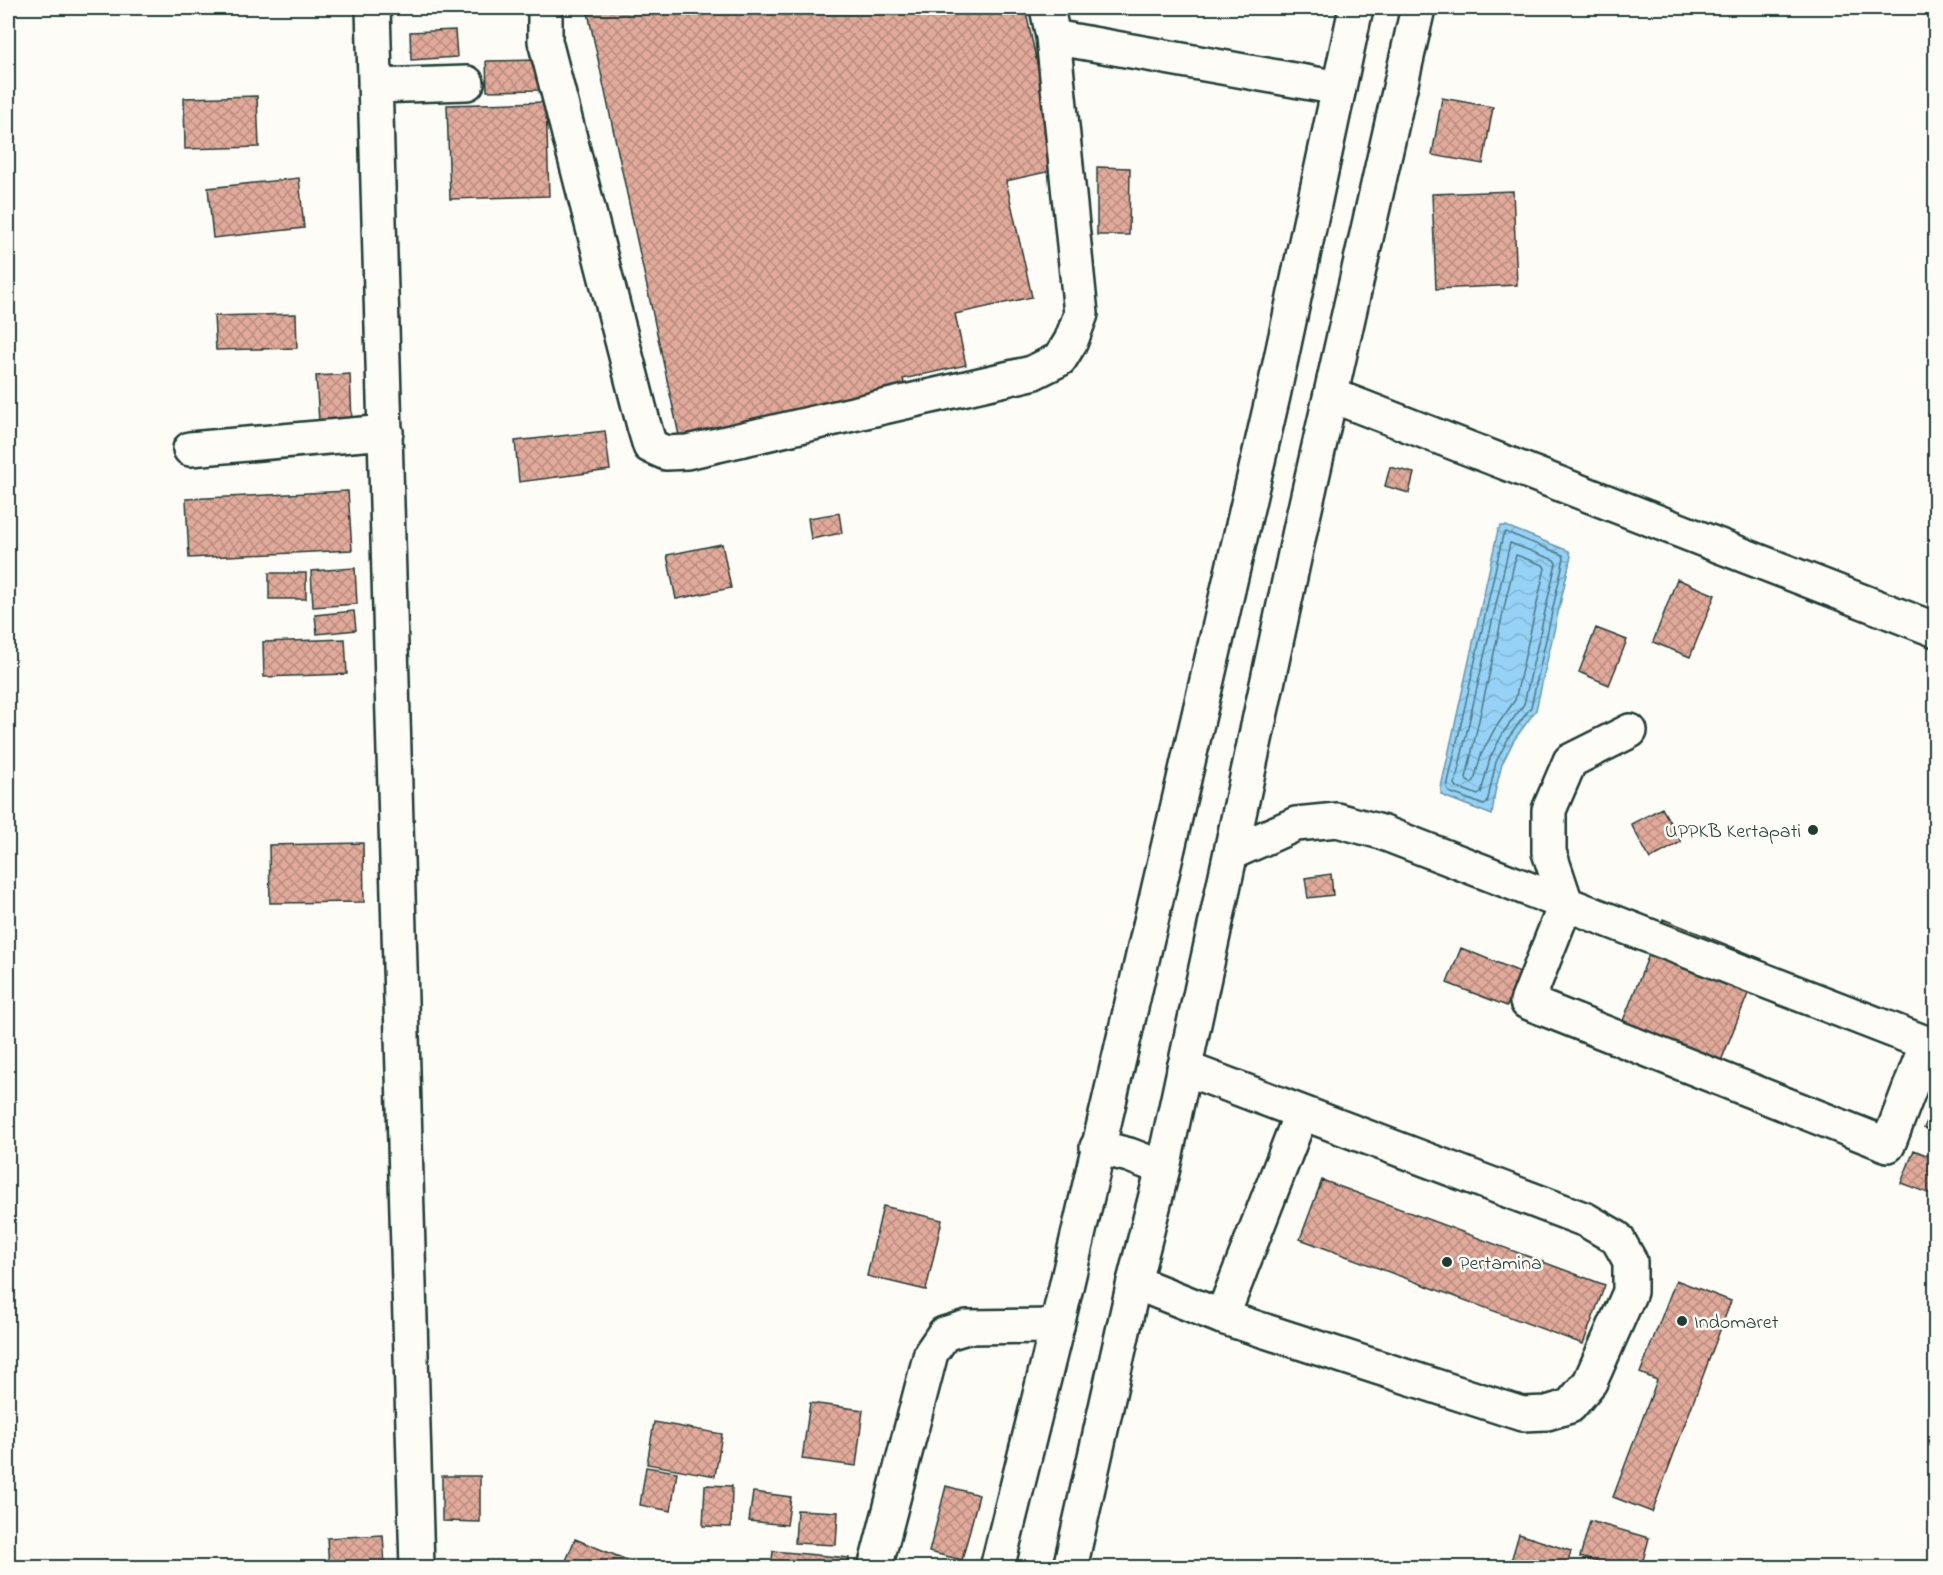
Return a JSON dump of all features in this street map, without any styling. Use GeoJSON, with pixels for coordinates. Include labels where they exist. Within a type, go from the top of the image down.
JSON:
{"type":"FeatureCollection","features":[{"type":"Feature","properties":{"kind":"main road"},"geometry":{"type":"LineString","coordinates":[[373,8],[417,1568]]}},
{"type":"Feature","properties":{"kind":"main road"},"geometry":{"type":"LineString","coordinates":[[545,8],[545,41],[644,426],[650,446],[666,453],[687,452],[1032,373],[1060,359],[1071,341],[1081,314],[1050,22],[1339,88]]}},
{"type":"Feature","properties":{"kind":"main road"},"geometry":{"type":"LineString","coordinates":[[997,1568],[1057,1326],[1273,396],[1356,8]]}},
{"type":"Feature","properties":{"kind":"main road"},"geometry":{"type":"LineString","coordinates":[[1070,1568],[1134,1282],[1163,1168],[1331,395],[1418,8]]}},
{"type":"Feature","properties":{"kind":"main road"},"geometry":{"type":"LineString","coordinates":[[375,86],[467,83]]}},
{"type":"Feature","properties":{"kind":"main road"},"geometry":{"type":"LineString","coordinates":[[1331,395],[1935,630]]}},
{"type":"Feature","properties":{"kind":"main road"},"geometry":{"type":"LineString","coordinates":[[190,449],[386,432]]}},
{"type":"Feature","properties":{"kind":"main road"},"geometry":{"type":"LineString","coordinates":[[1231,853],[1296,824],[1337,819],[1381,832],[1566,903],[1931,1045],[1888,1145],[1527,1002],[1566,903],[1549,852],[1549,810],[1570,761],[1630,731]]}},
{"type":"Feature","properties":{"kind":"main road"},"geometry":{"type":"LineString","coordinates":[[1134,1282],[1222,1317],[1522,1414],[1547,1413],[1570,1406],[1590,1382],[1630,1292],[1630,1261],[1617,1238],[1586,1220],[1184,1068]]}},
{"type":"Feature","properties":{"kind":"main road"},"geometry":{"type":"LineString","coordinates":[[1222,1317],[1301,1113]]}},
{"type":"Feature","properties":{"kind":"main road"},"geometry":{"type":"LineString","coordinates":[[1097,1147],[1129,1155],[1163,1168]]}},
{"type":"Feature","properties":{"kind":"main road"},"geometry":{"type":"LineString","coordinates":[[875,1568],[931,1353],[944,1334],[967,1327],[1057,1326]]}},
{"type":"Feature","properties":{"kind":"water"},"geometry":{"type":"Polygon","coordinates":[[[1501,526],[1569,551],[1571,556],[1536,710],[1514,740],[1502,764],[1492,815],[1446,797],[1441,794],[1441,787],[1498,530],[1501,526]]]}},
{"type":"Feature","properties":{"kind":"building"},"geometry":{"type":"Polygon","coordinates":[[[587,8],[1025,8],[1060,169],[1006,181],[1032,297],[955,314],[966,365],[903,379],[906,391],[680,440],[587,8]]]}},
{"type":"Feature","properties":{"kind":"building"},"geometry":{"type":"Polygon","coordinates":[[[455,30],[457,57],[411,60],[410,32],[455,30]]]}},
{"type":"Feature","properties":{"kind":"building"},"geometry":{"type":"Polygon","coordinates":[[[540,60],[541,90],[487,91],[486,61],[540,60]]]}},
{"type":"Feature","properties":{"kind":"building"},"geometry":{"type":"Polygon","coordinates":[[[257,96],[259,147],[185,149],[184,98],[257,96]]]}},
{"type":"Feature","properties":{"kind":"building"},"geometry":{"type":"Polygon","coordinates":[[[1442,98],[1493,107],[1483,164],[1432,155],[1442,98]]]}},
{"type":"Feature","properties":{"kind":"building"},"geometry":{"type":"Polygon","coordinates":[[[546,102],[549,196],[450,199],[447,105],[546,102]]]}},
{"type":"Feature","properties":{"kind":"building"},"geometry":{"type":"Polygon","coordinates":[[[1097,167],[1130,168],[1129,235],[1097,235],[1097,167]]]}},
{"type":"Feature","properties":{"kind":"building"},"geometry":{"type":"Polygon","coordinates":[[[299,178],[304,228],[213,238],[208,188],[299,178]]]}},
{"type":"Feature","properties":{"kind":"building"},"geometry":{"type":"Polygon","coordinates":[[[1513,191],[1517,285],[1436,289],[1432,194],[1513,191]]]}},
{"type":"Feature","properties":{"kind":"building"},"geometry":{"type":"Polygon","coordinates":[[[296,314],[297,348],[216,350],[214,316],[296,314]]]}},
{"type":"Feature","properties":{"kind":"building"},"geometry":{"type":"Polygon","coordinates":[[[350,374],[352,421],[319,422],[316,376],[350,374]]]}},
{"type":"Feature","properties":{"kind":"building"},"geometry":{"type":"Polygon","coordinates":[[[605,431],[610,470],[519,482],[515,441],[605,431]]]}},
{"type":"Feature","properties":{"kind":"building"},"geometry":{"type":"Polygon","coordinates":[[[1390,467],[1414,473],[1409,493],[1385,486],[1390,467]]]}},
{"type":"Feature","properties":{"kind":"building"},"geometry":{"type":"Polygon","coordinates":[[[348,491],[352,550],[189,558],[186,499],[348,491]]]}},
{"type":"Feature","properties":{"kind":"building"},"geometry":{"type":"Polygon","coordinates":[[[839,513],[842,533],[811,539],[808,518],[839,513]]]}},
{"type":"Feature","properties":{"kind":"building"},"geometry":{"type":"Polygon","coordinates":[[[722,544],[731,588],[676,599],[667,555],[722,544]]]}},
{"type":"Feature","properties":{"kind":"building"},"geometry":{"type":"Polygon","coordinates":[[[355,568],[357,604],[313,607],[311,571],[355,568]]]}},
{"type":"Feature","properties":{"kind":"building"},"geometry":{"type":"Polygon","coordinates":[[[269,573],[306,573],[306,599],[269,599],[269,573]]]}},
{"type":"Feature","properties":{"kind":"building"},"geometry":{"type":"Polygon","coordinates":[[[1677,579],[1715,595],[1690,657],[1653,642],[1677,579]]]}},
{"type":"Feature","properties":{"kind":"building"},"geometry":{"type":"Polygon","coordinates":[[[354,611],[356,630],[317,634],[315,615],[354,611]]]}},
{"type":"Feature","properties":{"kind":"building"},"geometry":{"type":"Polygon","coordinates":[[[1596,628],[1627,640],[1609,685],[1579,672],[1596,628]]]}},
{"type":"Feature","properties":{"kind":"building"},"geometry":{"type":"Polygon","coordinates":[[[345,639],[347,674],[264,677],[263,642],[345,639]]]}},
{"type":"Feature","properties":{"kind":"building"},"geometry":{"type":"Polygon","coordinates":[[[1662,808],[1681,842],[1650,859],[1631,824],[1662,808]]]}},
{"type":"Feature","properties":{"kind":"building"},"geometry":{"type":"Polygon","coordinates":[[[363,843],[364,902],[270,903],[269,845],[363,843]]]}},
{"type":"Feature","properties":{"kind":"building"},"geometry":{"type":"Polygon","coordinates":[[[1331,874],[1333,895],[1308,898],[1305,878],[1331,874]]]}},
{"type":"Feature","properties":{"kind":"building"},"geometry":{"type":"Polygon","coordinates":[[[1663,919],[1762,959],[1715,1076],[1617,1036],[1663,919]]]}},
{"type":"Feature","properties":{"kind":"building"},"geometry":{"type":"Polygon","coordinates":[[[1461,948],[1520,972],[1507,1006],[1447,983],[1461,948]]]}},
{"type":"Feature","properties":{"kind":"building"},"geometry":{"type":"Polygon","coordinates":[[[1936,1103],[1936,1132],[1924,1128],[1936,1103]]]}},
{"type":"Feature","properties":{"kind":"building"},"geometry":{"type":"Polygon","coordinates":[[[1914,1150],[1936,1159],[1936,1196],[1901,1183],[1914,1150]]]}},
{"type":"Feature","properties":{"kind":"building"},"geometry":{"type":"Polygon","coordinates":[[[1322,1180],[1605,1285],[1583,1344],[1300,1239],[1322,1180]]]}},
{"type":"Feature","properties":{"kind":"building"},"geometry":{"type":"Polygon","coordinates":[[[883,1206],[942,1220],[926,1290],[867,1276],[883,1206]]]}},
{"type":"Feature","properties":{"kind":"building"},"geometry":{"type":"Polygon","coordinates":[[[1676,1280],[1731,1301],[1652,1512],[1613,1497],[1657,1380],[1640,1373],[1676,1280]]]}},
{"type":"Feature","properties":{"kind":"building"},"geometry":{"type":"Polygon","coordinates":[[[810,1403],[863,1410],[856,1466],[802,1459],[810,1403]]]}},
{"type":"Feature","properties":{"kind":"building"},"geometry":{"type":"Polygon","coordinates":[[[654,1422],[722,1434],[715,1476],[647,1464],[654,1422]]]}},
{"type":"Feature","properties":{"kind":"building"},"geometry":{"type":"Polygon","coordinates":[[[646,1467],[677,1472],[671,1511],[640,1505],[646,1467]]]}},
{"type":"Feature","properties":{"kind":"building"},"geometry":{"type":"Polygon","coordinates":[[[442,1476],[480,1476],[480,1522],[442,1521],[442,1476]]]}},
{"type":"Feature","properties":{"kind":"building"},"geometry":{"type":"Polygon","coordinates":[[[705,1485],[732,1486],[731,1527],[703,1526],[705,1485]]]}},
{"type":"Feature","properties":{"kind":"building"},"geometry":{"type":"Polygon","coordinates":[[[946,1486],[979,1495],[962,1560],[929,1552],[946,1486]]]}},
{"type":"Feature","properties":{"kind":"building"},"geometry":{"type":"Polygon","coordinates":[[[753,1492],[791,1497],[787,1525],[749,1521],[753,1492]]]}},
{"type":"Feature","properties":{"kind":"building"},"geometry":{"type":"Polygon","coordinates":[[[797,1510],[838,1512],[836,1545],[795,1543],[797,1510]]]}},
{"type":"Feature","properties":{"kind":"building"},"geometry":{"type":"Polygon","coordinates":[[[1590,1521],[1649,1538],[1641,1568],[1617,1568],[1580,1557],[1590,1521]]]}},
{"type":"Feature","properties":{"kind":"building"},"geometry":{"type":"Polygon","coordinates":[[[1519,1534],[1571,1551],[1566,1568],[1509,1568],[1519,1534]]]}},
{"type":"Feature","properties":{"kind":"building"},"geometry":{"type":"Polygon","coordinates":[[[383,1535],[385,1566],[329,1568],[327,1538],[383,1535]]]}},
{"type":"Feature","properties":{"kind":"building"},"geometry":{"type":"Polygon","coordinates":[[[575,1539],[647,1568],[563,1568],[575,1539]]]}},
{"type":"Feature","properties":{"kind":"building"},"geometry":{"type":"Polygon","coordinates":[[[773,1551],[849,1558],[848,1568],[771,1568],[773,1551]]]}},
{"type":"Feature","properties":{"kind":"place","name":"UPPKB Kertapati"},"geometry":{"type":"Point","coordinates":[1813,830]}},
{"type":"Feature","properties":{"kind":"place","name":"Pertamina"},"geometry":{"type":"Point","coordinates":[1447,1262]}},
{"type":"Feature","properties":{"kind":"place","name":"Indomaret"},"geometry":{"type":"Point","coordinates":[1682,1321]}}]}
